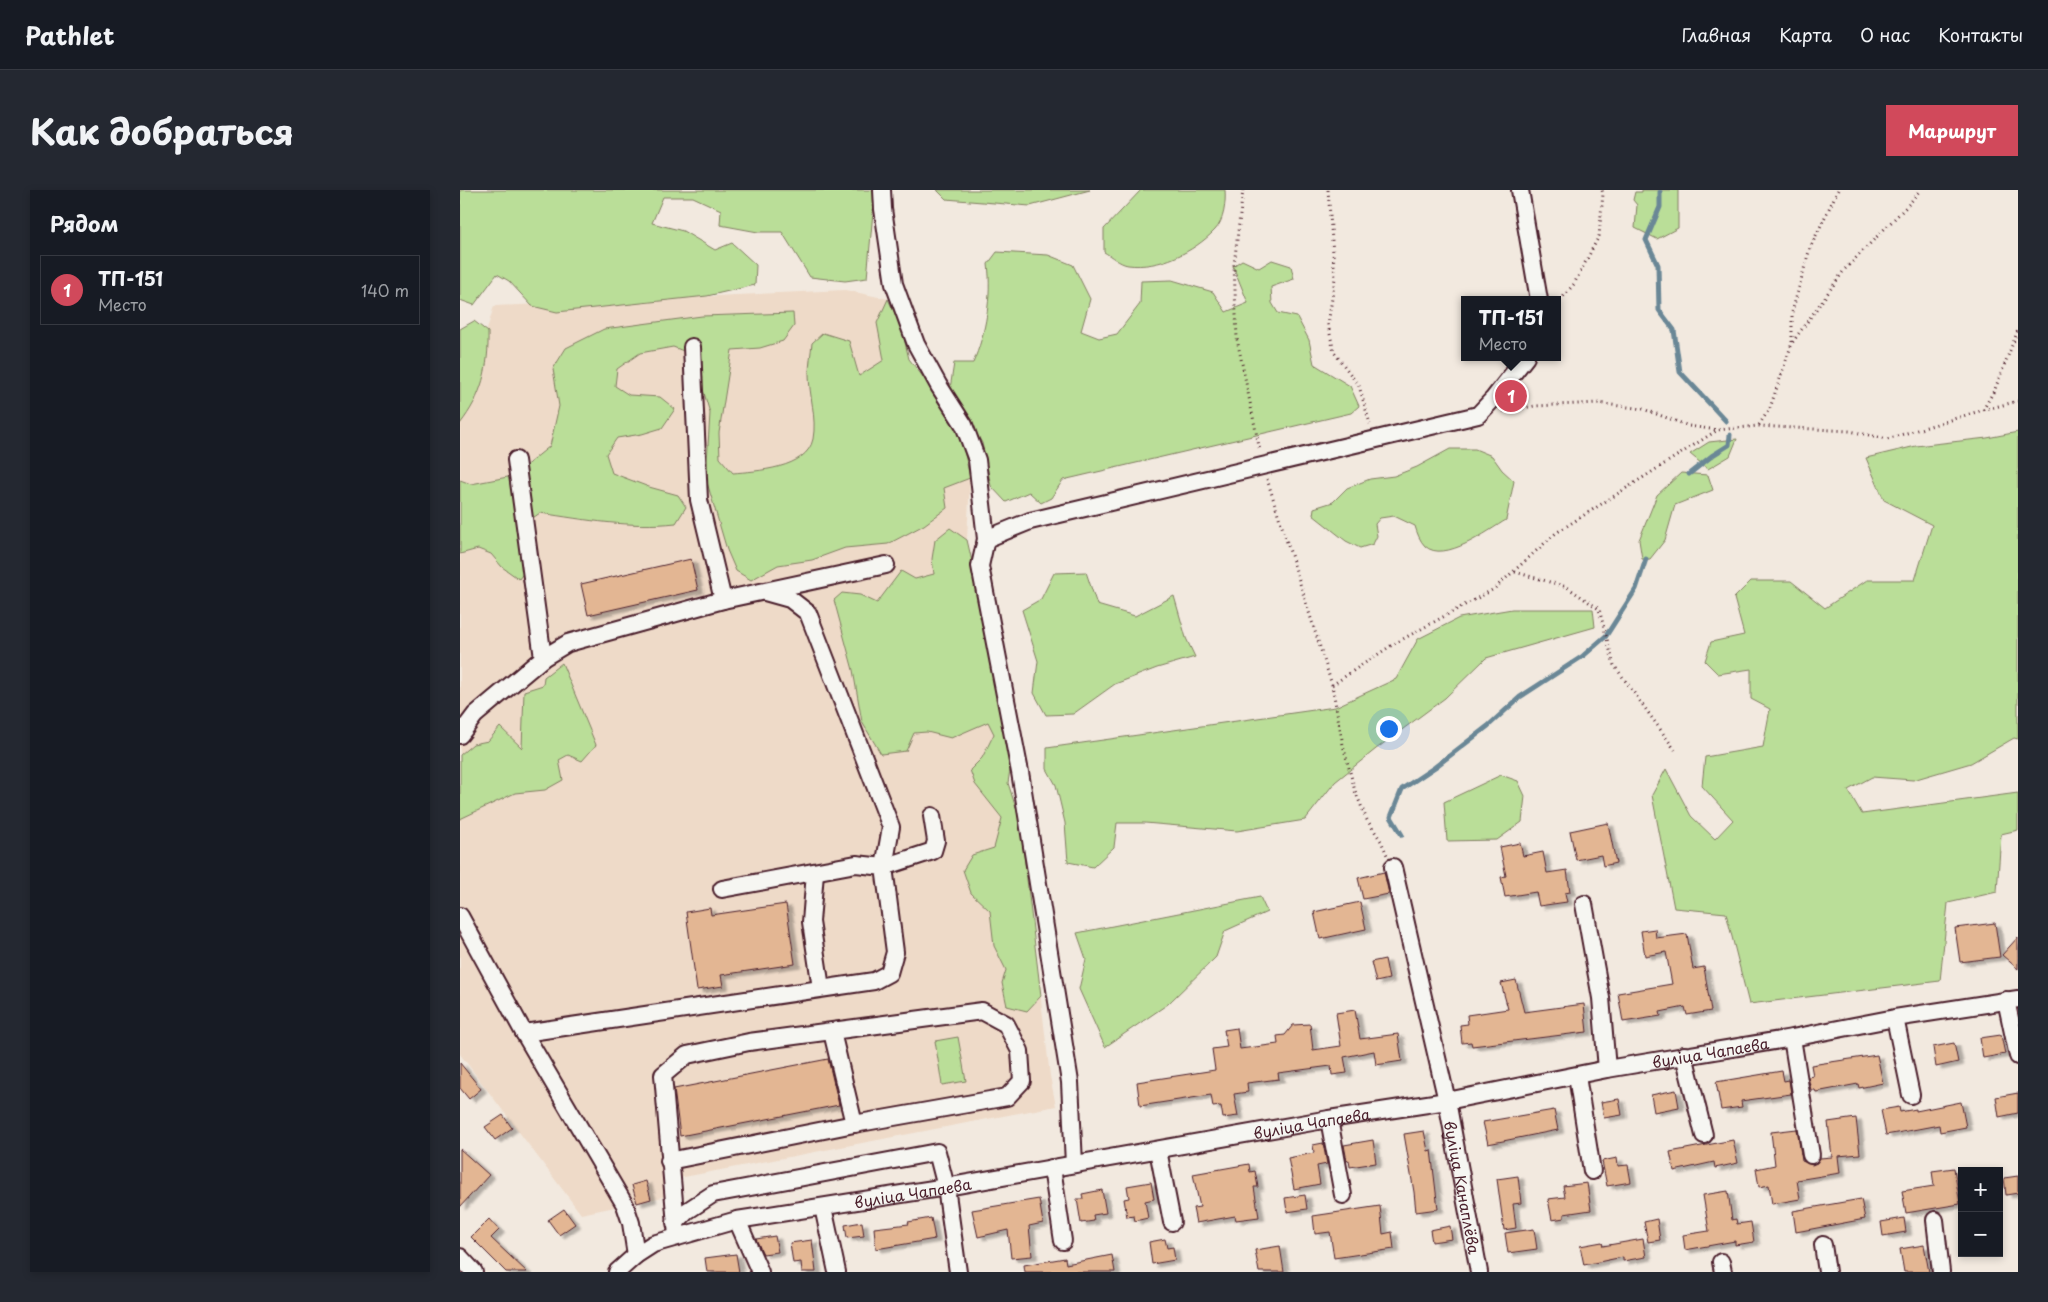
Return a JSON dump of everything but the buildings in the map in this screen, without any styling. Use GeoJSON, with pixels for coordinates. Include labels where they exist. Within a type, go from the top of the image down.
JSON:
{"type":"FeatureCollection","features":[{"type":"Feature","properties":{"kind":"street"},"geometry":{"type":"LineString","coordinates":[[882,190],[882,209],[894,284],[916,344],[938,386],[964,425],[977,460],[986,539],[980,566],[1020,772],[1070,1082],[1074,1164]]}},
{"type":"Feature","properties":{"kind":"street"},"geometry":{"type":"LineString","coordinates":[[1520,190],[1539,296]]}},
{"type":"Feature","properties":{"kind":"street"},"geometry":{"type":"LineString","coordinates":[[692,347],[699,500],[723,600]]}},
{"type":"Feature","properties":{"kind":"street"},"geometry":{"type":"LineString","coordinates":[[986,539],[1030,521],[1478,415],[1523,361]]}},
{"type":"Feature","properties":{"kind":"street"},"geometry":{"type":"LineString","coordinates":[[516,460],[543,658]]}},
{"type":"Feature","properties":{"kind":"street"},"geometry":{"type":"LineString","coordinates":[[460,735],[475,715],[543,658],[568,643],[723,600],[886,565]]}},
{"type":"Feature","properties":{"kind":"street"},"geometry":{"type":"LineString","coordinates":[[524,1033],[874,981],[889,973],[895,952],[884,867],[891,827],[808,613],[790,599],[763,591]]}},
{"type":"Feature","properties":{"kind":"street"},"geometry":{"type":"LineString","coordinates":[[722,889],[856,864],[884,867],[933,851],[936,841],[932,816]]}},
{"type":"Feature","properties":{"kind":"street","name":"вуліца Канаплёва"},"geometry":{"type":"LineString","coordinates":[[1393,867],[1447,1101],[1479,1272]]}},
{"type":"Feature","properties":{"kind":"street"},"geometry":{"type":"LineString","coordinates":[[814,873],[811,922],[821,988]]}},
{"type":"Feature","properties":{"kind":"street"},"geometry":{"type":"LineString","coordinates":[[1584,904],[1601,998],[1607,1069]]}},
{"type":"Feature","properties":{"kind":"street"},"geometry":{"type":"LineString","coordinates":[[460,916],[524,1033],[625,1205],[631,1223],[636,1255]]}},
{"type":"Feature","properties":{"kind":"street"},"geometry":{"type":"LineString","coordinates":[[2012,999],[2018,1056]]}},
{"type":"Feature","properties":{"kind":"street","name":"вуліца Чапаева"},"geometry":{"type":"LineString","coordinates":[[617,1272],[636,1255],[676,1230],[946,1187],[1329,1119],[1447,1101],[1684,1055],[2012,999]]}},
{"type":"Feature","properties":{"kind":"street"},"geometry":{"type":"LineString","coordinates":[[669,1161],[854,1124],[1007,1097],[1022,1081],[1020,1051],[1006,1024],[982,1011],[749,1042],[687,1054],[662,1075],[669,1161],[676,1230]]}},
{"type":"Feature","properties":{"kind":"street"},"geometry":{"type":"LineString","coordinates":[[1895,1018],[1912,1096]]}},
{"type":"Feature","properties":{"kind":"street"},"geometry":{"type":"LineString","coordinates":[[832,1032],[854,1124]]}},
{"type":"Feature","properties":{"kind":"street"},"geometry":{"type":"LineString","coordinates":[[1792,1038],[1811,1155]]}},
{"type":"Feature","properties":{"kind":"street"},"geometry":{"type":"LineString","coordinates":[[1684,1055],[1704,1135]]}},
{"type":"Feature","properties":{"kind":"street"},"geometry":{"type":"LineString","coordinates":[[1577,1076],[1592,1171]]}},
{"type":"Feature","properties":{"kind":"street"},"geometry":{"type":"LineString","coordinates":[[1329,1119],[1343,1195]]}},
{"type":"Feature","properties":{"kind":"street"},"geometry":{"type":"LineString","coordinates":[[1158,1150],[1172,1222]]}},
{"type":"Feature","properties":{"kind":"street"},"geometry":{"type":"LineString","coordinates":[[676,1230],[687,1211],[713,1194],[937,1152],[946,1187],[958,1272]]}},
{"type":"Feature","properties":{"kind":"street"},"geometry":{"type":"LineString","coordinates":[[1052,1168],[1063,1242]]}},
{"type":"Feature","properties":{"kind":"street"},"geometry":{"type":"LineString","coordinates":[[823,1207],[837,1272]]}},
{"type":"Feature","properties":{"kind":"street"},"geometry":{"type":"LineString","coordinates":[[737,1220],[760,1272]]}},
{"type":"Feature","properties":{"kind":"street"},"geometry":{"type":"LineString","coordinates":[[1935,1220],[1941,1272]]}},
{"type":"Feature","properties":{"kind":"street"},"geometry":{"type":"LineString","coordinates":[[1823,1245],[1828,1272]]}},
{"type":"Feature","properties":{"kind":"street"},"geometry":{"type":"LineString","coordinates":[[460,1257],[474,1272]]}},
{"type":"Feature","properties":{"kind":"path"},"geometry":{"type":"LineString","coordinates":[[1243,190],[1234,265],[1237,339],[1263,467],[1332,685],[1343,746],[1355,791],[1367,820],[1382,841]]}},
{"type":"Feature","properties":{"kind":"path"},"geometry":{"type":"LineString","coordinates":[[1328,190],[1334,278],[1328,325],[1334,352],[1359,386],[1370,422],[1367,442]]}},
{"type":"Feature","properties":{"kind":"path"},"geometry":{"type":"LineString","coordinates":[[1561,299],[1574,284],[1599,236],[1602,190]]}},
{"type":"Feature","properties":{"kind":"path"},"geometry":{"type":"LineString","coordinates":[[1792,343],[1792,312],[1810,248],[1838,190]]}},
{"type":"Feature","properties":{"kind":"path"},"geometry":{"type":"LineString","coordinates":[[1758,426],[1770,408],[1792,343],[1846,269],[1920,190]]}},
{"type":"Feature","properties":{"kind":"path"},"geometry":{"type":"LineString","coordinates":[[1983,410],[1995,389],[2018,330]]}},
{"type":"Feature","properties":{"kind":"path"},"geometry":{"type":"LineString","coordinates":[[1478,415],[1535,406],[1597,403],[1643,409],[1689,426],[1717,430],[1758,426],[1850,431],[1887,439],[2018,401]]}},
{"type":"Feature","properties":{"kind":"path"},"geometry":{"type":"LineString","coordinates":[[1332,685],[1392,644],[1494,589],[1556,533],[1717,430]]}},
{"type":"Feature","properties":{"kind":"path"},"geometry":{"type":"LineString","coordinates":[[1514,571],[1567,587],[1599,609],[1614,665],[1675,750]]}},
{"type":"Feature","properties":{"kind":"shaded area"},"geometry":{"type":"Polygon","coordinates":[[[845,290],[888,299],[901,326],[909,359],[936,393],[960,431],[970,478],[967,540],[982,604],[1012,754],[1008,783],[1020,821],[1050,1076],[1056,1106],[679,1178],[673,1195],[581,1214],[460,1054],[460,420],[494,306],[845,290]]]}},
{"type":"Feature","properties":{"kind":"green space"},"geometry":{"type":"Polygon","coordinates":[[[460,190],[875,190],[867,278],[845,281],[810,277],[782,232],[758,232],[720,225],[721,210],[693,197],[663,197],[652,223],[683,231],[715,250],[732,243],[756,265],[755,285],[707,296],[557,312],[532,306],[509,281],[497,274],[474,305],[460,300],[460,190]]]}},
{"type":"Feature","properties":{"kind":"green space"},"geometry":{"type":"Polygon","coordinates":[[[937,190],[1090,190],[1030,206],[946,199],[937,190]]]}},
{"type":"Feature","properties":{"kind":"green space"},"geometry":{"type":"Polygon","coordinates":[[[1141,190],[1225,190],[1225,206],[1215,230],[1207,238],[1186,252],[1152,264],[1128,265],[1119,262],[1104,252],[1104,229],[1141,190]]]}},
{"type":"Feature","properties":{"kind":"green space"},"geometry":{"type":"Polygon","coordinates":[[[1642,190],[1678,190],[1678,228],[1657,239],[1635,228],[1637,205],[1633,200],[1635,192],[1642,192],[1642,190]]]}},
{"type":"Feature","properties":{"kind":"green space"},"geometry":{"type":"Polygon","coordinates":[[[997,252],[1048,255],[1073,265],[1090,299],[1081,331],[1099,338],[1117,334],[1140,304],[1141,281],[1172,280],[1213,292],[1226,312],[1248,303],[1233,266],[1242,260],[1259,268],[1272,260],[1291,266],[1294,279],[1271,287],[1272,303],[1278,313],[1297,317],[1309,340],[1314,364],[1350,386],[1359,406],[1351,413],[1063,480],[1051,498],[1041,503],[1029,492],[1006,502],[991,486],[982,443],[950,389],[954,363],[973,363],[978,351],[987,314],[988,264],[997,252]]]}},
{"type":"Feature","properties":{"kind":"green space"},"geometry":{"type":"Polygon","coordinates":[[[888,299],[901,326],[909,359],[936,393],[960,431],[970,478],[944,488],[947,508],[924,525],[888,544],[845,548],[812,560],[778,565],[751,580],[736,571],[727,550],[706,479],[710,413],[701,383],[702,358],[673,347],[640,353],[617,369],[615,386],[629,395],[660,397],[675,409],[662,428],[642,434],[617,438],[606,454],[612,473],[649,487],[678,495],[686,507],[676,523],[625,524],[540,513],[521,526],[519,546],[527,568],[519,579],[502,567],[491,554],[478,549],[460,554],[460,480],[471,484],[513,476],[550,446],[559,406],[553,369],[566,348],[604,329],[702,316],[793,313],[794,326],[783,341],[760,348],[732,350],[719,433],[720,458],[733,473],[754,471],[791,462],[801,457],[809,449],[814,431],[809,382],[812,343],[823,333],[849,341],[859,376],[884,360],[877,323],[888,299]]]}},
{"type":"Feature","properties":{"kind":"green space"},"geometry":{"type":"Polygon","coordinates":[[[474,321],[488,332],[487,357],[479,392],[460,424],[460,329],[474,321]]]}},
{"type":"Feature","properties":{"kind":"green space"},"geometry":{"type":"Polygon","coordinates":[[[2018,432],[2018,739],[2014,738],[1971,763],[1913,780],[1872,777],[1848,790],[1862,814],[2018,793],[2018,830],[2001,834],[1997,892],[1948,903],[1940,981],[1749,1004],[1726,913],[1674,908],[1652,795],[1666,769],[1691,816],[1715,839],[1733,820],[1702,786],[1705,757],[1763,747],[1770,709],[1751,699],[1751,669],[1718,674],[1705,661],[1711,642],[1744,635],[1734,598],[1751,581],[1791,581],[1825,608],[1867,580],[1915,580],[1932,525],[1884,500],[1866,458],[1916,446],[1987,438],[2018,432]]]}},
{"type":"Feature","properties":{"kind":"green space"},"geometry":{"type":"Polygon","coordinates":[[[1737,439],[1730,456],[1708,469],[1690,454],[1709,442],[1737,439]]]}},
{"type":"Feature","properties":{"kind":"green space"},"geometry":{"type":"Polygon","coordinates":[[[1450,449],[1475,449],[1492,456],[1502,470],[1514,481],[1506,520],[1466,544],[1443,551],[1433,550],[1423,544],[1415,526],[1394,516],[1380,518],[1375,524],[1377,536],[1373,544],[1360,548],[1346,541],[1313,515],[1314,508],[1333,502],[1347,488],[1370,479],[1394,476],[1417,467],[1450,449]]]}},
{"type":"Feature","properties":{"kind":"green space"},"geometry":{"type":"Polygon","coordinates":[[[1681,473],[1708,475],[1713,490],[1675,505],[1665,540],[1650,559],[1642,559],[1639,540],[1657,495],[1681,473]]]}},
{"type":"Feature","properties":{"kind":"green space"},"geometry":{"type":"Polygon","coordinates":[[[950,528],[967,540],[982,604],[1012,754],[1008,783],[1020,821],[1041,996],[1027,1011],[1007,1006],[1002,983],[1006,970],[994,946],[990,911],[971,893],[963,870],[972,855],[994,848],[1002,818],[975,784],[970,770],[982,758],[994,734],[988,722],[951,738],[927,732],[914,733],[906,751],[881,754],[862,722],[853,670],[834,600],[842,593],[860,595],[877,603],[901,571],[915,579],[934,574],[932,559],[935,540],[950,528]]]}},
{"type":"Feature","properties":{"kind":"green space"},"geometry":{"type":"Polygon","coordinates":[[[1086,572],[1097,605],[1135,616],[1174,596],[1186,638],[1195,657],[1157,668],[1115,684],[1073,714],[1046,715],[1034,693],[1038,661],[1022,610],[1041,599],[1054,573],[1086,572]]]}},
{"type":"Feature","properties":{"kind":"green space"},"geometry":{"type":"Polygon","coordinates":[[[1512,609],[1593,609],[1595,627],[1486,658],[1445,698],[1335,782],[1305,820],[1237,831],[1145,823],[1117,823],[1114,847],[1093,867],[1068,862],[1065,823],[1056,785],[1047,769],[1047,748],[1335,707],[1396,679],[1418,639],[1459,618],[1512,609]]]}},
{"type":"Feature","properties":{"kind":"green space"},"geometry":{"type":"Polygon","coordinates":[[[562,663],[596,745],[582,761],[568,755],[559,760],[563,780],[545,790],[515,793],[460,819],[460,755],[473,744],[488,741],[500,727],[522,748],[524,691],[543,685],[544,677],[562,663]]]}},
{"type":"Feature","properties":{"kind":"green space"},"geometry":{"type":"Polygon","coordinates":[[[1501,775],[1518,781],[1525,796],[1522,822],[1497,840],[1447,841],[1444,802],[1501,775]]]}},
{"type":"Feature","properties":{"kind":"green space"},"geometry":{"type":"Polygon","coordinates":[[[1260,897],[1267,912],[1225,931],[1216,957],[1168,1004],[1105,1047],[1079,989],[1086,959],[1077,933],[1260,897]]]}},
{"type":"Feature","properties":{"kind":"green space"},"geometry":{"type":"Polygon","coordinates":[[[958,1037],[966,1081],[942,1085],[935,1041],[958,1037]]]}},
{"type":"Feature","properties":{"kind":"waterway"},"geometry":{"type":"LineString","coordinates":[[1660,192],[1660,207],[1646,240],[1658,265],[1659,310],[1674,330],[1680,372],[1726,421]]}},
{"type":"Feature","properties":{"kind":"waterway"},"geometry":{"type":"LineString","coordinates":[[1689,474],[1729,445],[1730,435]]}},
{"type":"Feature","properties":{"kind":"waterway"},"geometry":{"type":"LineString","coordinates":[[1402,835],[1391,817],[1402,789],[1435,767],[1488,726],[1520,697],[1583,656],[1606,636],[1636,589],[1646,559]]}},
{"type":"Feature","properties":{"kind":"place","name":"ТП-151"},"geometry":{"type":"Point","coordinates":[1511,396]}}]}
